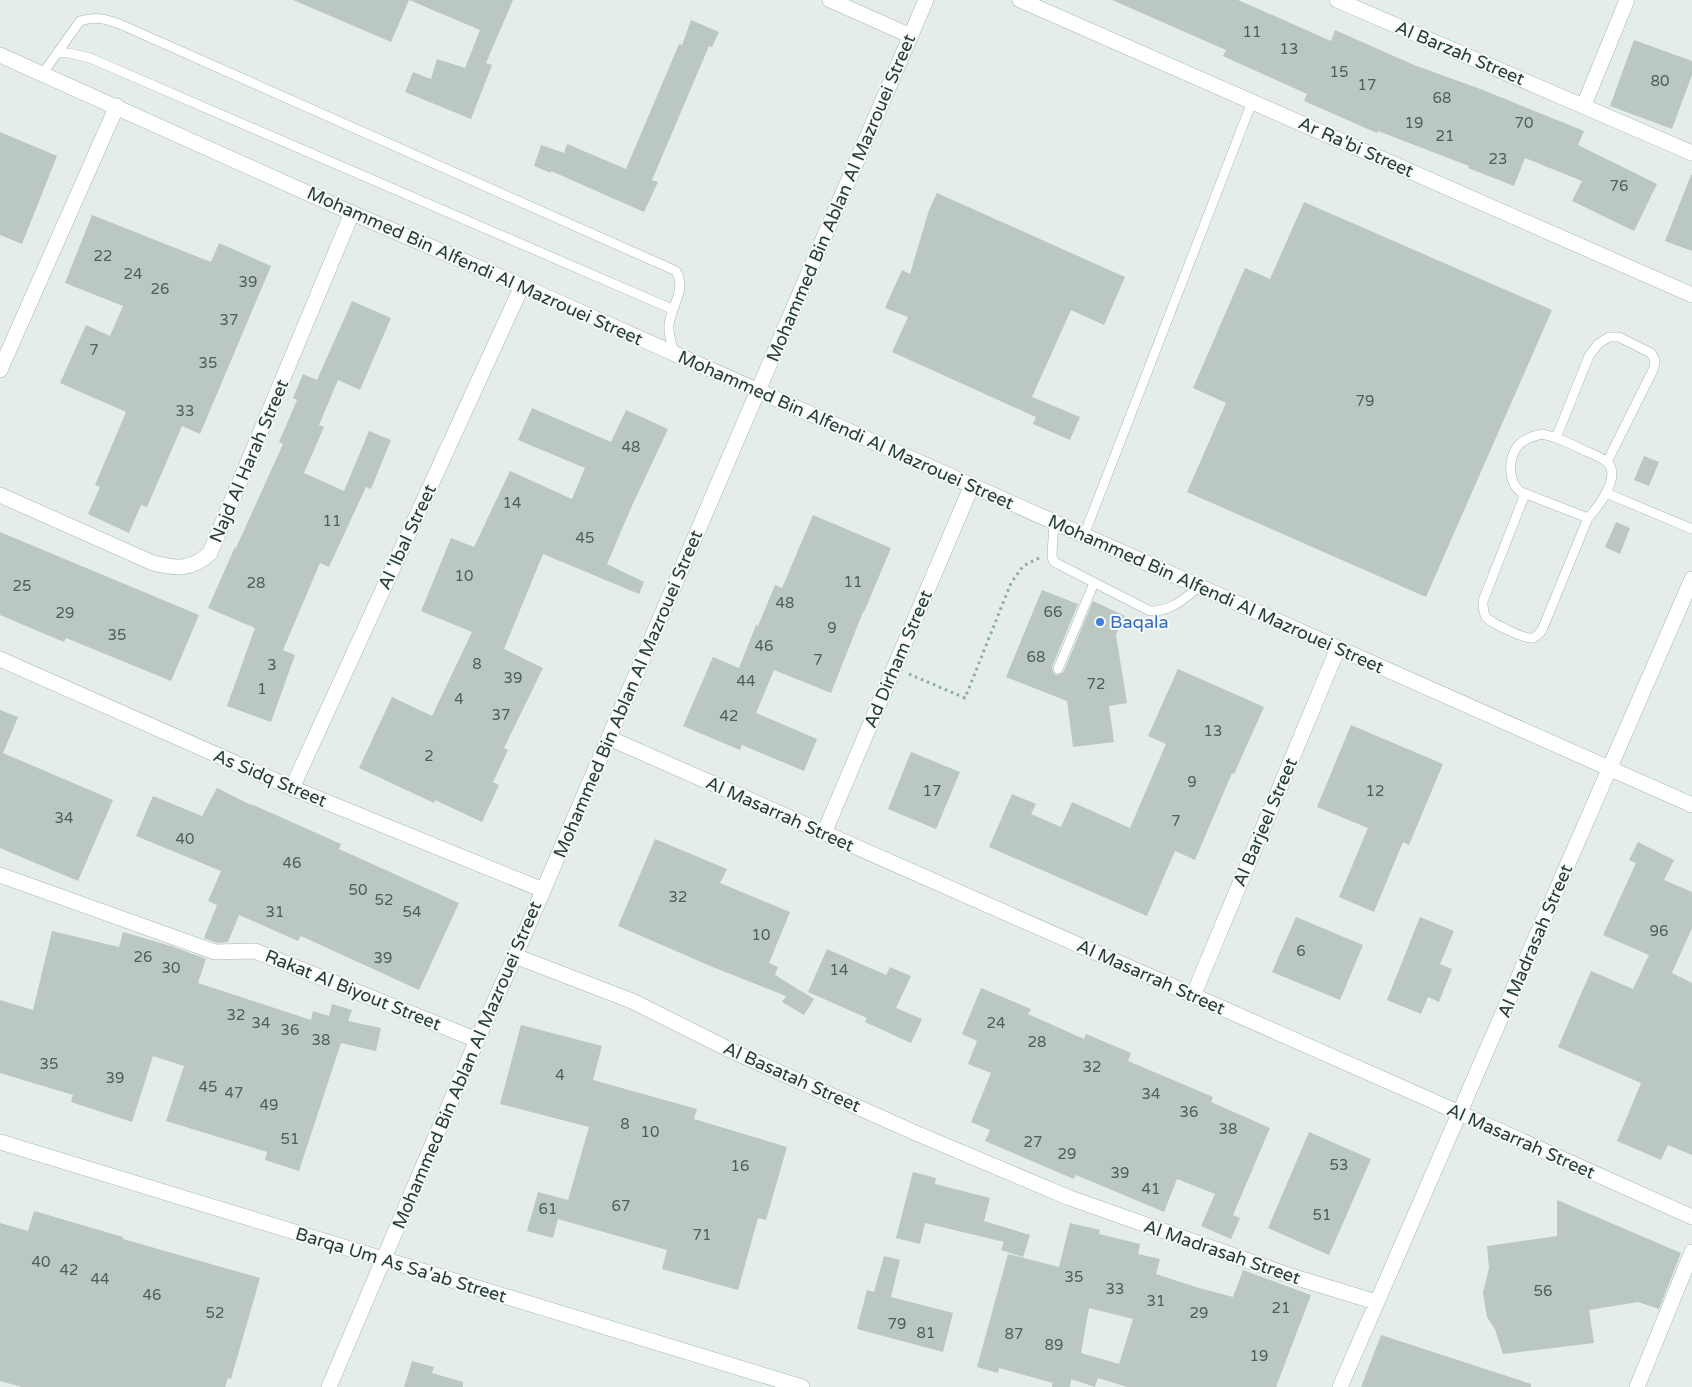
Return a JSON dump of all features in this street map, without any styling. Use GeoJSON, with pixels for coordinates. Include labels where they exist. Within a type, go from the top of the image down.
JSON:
{"type":"FeatureCollection","features":[{"type":"Feature","properties":{"kind":"street"},"geometry":{"type":"LineString","coordinates":[[830,0],[911,36]]}},
{"type":"Feature","properties":{"kind":"street","name":"Mohammed Bin Ablan Al Mazrouei Street"},"geometry":{"type":"LineString","coordinates":[[329,1387],[926,0]]}},
{"type":"Feature","properties":{"kind":"street","name":"Ar Ra'bi Street"},"geometry":{"type":"LineString","coordinates":[[1020,0],[1692,295]]}},
{"type":"Feature","properties":{"kind":"street","name":"Al Barzah Street"},"geometry":{"type":"LineString","coordinates":[[1337,0],[1692,153]]}},
{"type":"Feature","properties":{"kind":"street"},"geometry":{"type":"LineString","coordinates":[[1584,105],[1627,0]]}},
{"type":"Feature","properties":{"kind":"street","name":"Mohammed Bin Alfendi Al Mazrouei Street"},"geometry":{"type":"LineString","coordinates":[[0,54],[352,213],[758,390],[1692,805]]}},
{"type":"Feature","properties":{"kind":"street"},"geometry":{"type":"LineString","coordinates":[[0,370],[117,106]]}},
{"type":"Feature","properties":{"kind":"street","name":"Najd Al Harah Street"},"geometry":{"type":"LineString","coordinates":[[0,495],[153,563],[172,568],[201,562],[210,553],[352,213]]}},
{"type":"Feature","properties":{"kind":"street","name":"Al 'Ibal Street"},"geometry":{"type":"LineString","coordinates":[[292,788],[522,286]]}},
{"type":"Feature","properties":{"kind":"street","name":"Ad Dirham Street"},"geometry":{"type":"LineString","coordinates":[[824,833],[972,485]]}},
{"type":"Feature","properties":{"kind":"street","name":"Al Madrasah Street"},"geometry":{"type":"LineString","coordinates":[[1340,1387],[1692,579]]}},
{"type":"Feature","properties":{"kind":"street","name":"Al Barjeel Street"},"geometry":{"type":"LineString","coordinates":[[1193,996],[1338,648]]}},
{"type":"Feature","properties":{"kind":"street","name":"As Sidq Street"},"geometry":{"type":"LineString","coordinates":[[0,658],[292,788],[543,890]]}},
{"type":"Feature","properties":{"kind":"street","name":"Al Masarrah Street"},"geometry":{"type":"LineString","coordinates":[[609,738],[1692,1217]]}},
{"type":"Feature","properties":{"kind":"street","name":"Rakat Al Biyout Street"},"geometry":{"type":"LineString","coordinates":[[0,875],[215,952],[255,951],[477,1040]]}},
{"type":"Feature","properties":{"kind":"street","name":"Al Basatah Street"},"geometry":{"type":"LineString","coordinates":[[514,956],[632,1002],[760,1064],[918,1134],[1070,1198]]}},
{"type":"Feature","properties":{"kind":"street","name":"Barqa Um As Sa'ab Street"},"geometry":{"type":"LineString","coordinates":[[0,1142],[802,1387]]}},
{"type":"Feature","properties":{"kind":"street","name":"Al Madrasah Street"},"geometry":{"type":"LineString","coordinates":[[1070,1198],[1291,1276],[1376,1302]]}},
{"type":"Feature","properties":{"kind":"street"},"geometry":{"type":"LineString","coordinates":[[1637,1387],[1692,1252]]}},
{"type":"Feature","properties":{"kind":"lane"},"geometry":{"type":"LineString","coordinates":[[43,74],[80,21],[103,18],[122,25],[676,271],[681,287],[672,309],[668,328],[674,353]]}},
{"type":"Feature","properties":{"kind":"lane"},"geometry":{"type":"LineString","coordinates":[[57,53],[69,53],[90,58],[672,309]]}},
{"type":"Feature","properties":{"kind":"lane"},"geometry":{"type":"LineString","coordinates":[[1084,535],[1252,102]]}},
{"type":"Feature","properties":{"kind":"lane"},"geometry":{"type":"LineString","coordinates":[[1556,438],[1589,356],[1598,344],[1608,337],[1619,337],[1651,353],[1655,360],[1654,368],[1607,462]]}},
{"type":"Feature","properties":{"kind":"lane"},"geometry":{"type":"LineString","coordinates":[[1525,494],[1484,601],[1483,610],[1492,622],[1528,638],[1537,636],[1542,630],[1588,518],[1606,494],[1611,476],[1611,468],[1607,462],[1556,438],[1542,434],[1524,440],[1517,448],[1512,460],[1514,488],[1588,518]]}},
{"type":"Feature","properties":{"kind":"lane"},"geometry":{"type":"LineString","coordinates":[[1606,494],[1692,529]]}},
{"type":"Feature","properties":{"kind":"lane"},"geometry":{"type":"LineString","coordinates":[[1054,522],[1052,555],[1056,563],[1150,611],[1174,606],[1200,586]]}},
{"type":"Feature","properties":{"kind":"lane"},"geometry":{"type":"LineString","coordinates":[[1058,669],[1094,583]]}},
{"type":"Feature","properties":{"kind":"path"},"geometry":{"type":"LineString","coordinates":[[894,668],[965,698],[1011,583],[1024,566],[1032,560],[1052,555]]}},
{"type":"Feature","properties":{"kind":"building"},"geometry":{"type":"Polygon","coordinates":[[[293,0],[409,0],[391,42],[293,0]]]}},
{"type":"Feature","properties":{"kind":"building"},"geometry":{"type":"Polygon","coordinates":[[[409,0],[513,0],[486,63],[492,65],[471,119],[405,92],[413,72],[431,79],[437,59],[465,68],[480,30],[409,0]]]}},
{"type":"Feature","properties":{"kind":"building"},"geometry":{"type":"Polygon","coordinates":[[[1112,0],[1238,0],[1331,41],[1335,30],[1414,65],[1483,90],[1584,131],[1578,145],[1657,184],[1634,231],[1572,201],[1582,181],[1525,158],[1514,186],[1468,168],[1469,166],[1378,131],[1377,133],[1304,101],[1307,94],[1223,56],[1226,50],[1112,0]]]}},
{"type":"Feature","properties":{"kind":"building"},"geometry":{"type":"Polygon","coordinates":[[[691,20],[719,32],[712,47],[709,46],[652,180],[658,182],[644,212],[551,171],[551,173],[534,166],[541,145],[564,153],[567,144],[626,169],[679,44],[682,45],[691,20]]]}},
{"type":"Feature","properties":{"kind":"building"},"geometry":{"type":"Polygon","coordinates":[[[1634,40],[1692,61],[1692,75],[1672,129],[1610,106],[1634,40]]]}},
{"type":"Feature","properties":{"kind":"building"},"geometry":{"type":"Polygon","coordinates":[[[0,132],[57,156],[22,244],[0,235],[0,132]]]}},
{"type":"Feature","properties":{"kind":"building"},"geometry":{"type":"Polygon","coordinates":[[[1692,175],[1692,251],[1665,241],[1692,175]]]}},
{"type":"Feature","properties":{"kind":"building"},"geometry":{"type":"Polygon","coordinates":[[[937,193],[1125,277],[1104,325],[1071,310],[1032,397],[1080,417],[1070,440],[1033,424],[1036,417],[892,352],[908,317],[885,308],[902,270],[910,274],[929,210],[937,193]]]}},
{"type":"Feature","properties":{"kind":"building"},"geometry":{"type":"Polygon","coordinates":[[[1304,202],[1552,310],[1426,597],[1187,492],[1226,403],[1193,388],[1245,268],[1270,279],[1304,202]]]}},
{"type":"Feature","properties":{"kind":"building"},"geometry":{"type":"Polygon","coordinates":[[[92,215],[211,262],[219,243],[271,266],[200,434],[182,426],[147,507],[141,505],[129,533],[88,514],[100,487],[95,485],[126,412],[60,383],[86,325],[110,336],[123,306],[65,283],[92,215]]]}},
{"type":"Feature","properties":{"kind":"building"},"geometry":{"type":"Polygon","coordinates":[[[352,301],[391,318],[360,390],[338,380],[319,425],[324,427],[304,473],[344,491],[369,431],[391,440],[371,489],[366,487],[329,567],[320,563],[283,650],[295,655],[271,722],[227,706],[255,628],[208,608],[283,444],[279,442],[297,400],[293,398],[303,374],[317,380],[352,301]]]}},
{"type":"Feature","properties":{"kind":"building"},"geometry":{"type":"Polygon","coordinates":[[[532,408],[611,442],[626,410],[668,429],[607,564],[644,582],[639,594],[543,554],[504,649],[543,668],[504,748],[508,750],[493,782],[499,785],[482,822],[435,800],[434,803],[359,768],[392,697],[432,716],[472,632],[421,611],[451,538],[474,547],[510,471],[572,499],[585,468],[518,440],[532,408]]]}},
{"type":"Feature","properties":{"kind":"building"},"geometry":{"type":"Polygon","coordinates":[[[1644,456],[1659,462],[1649,486],[1634,480],[1644,456]]]}},
{"type":"Feature","properties":{"kind":"building"},"geometry":{"type":"Polygon","coordinates":[[[813,515],[891,548],[831,693],[774,670],[756,713],[817,739],[804,771],[742,745],[740,750],[683,726],[713,657],[739,668],[756,625],[758,626],[775,585],[782,588],[813,515]]]}},
{"type":"Feature","properties":{"kind":"building"},"geometry":{"type":"Polygon","coordinates":[[[1616,522],[1630,528],[1620,554],[1605,547],[1616,522]]]}},
{"type":"Feature","properties":{"kind":"building"},"geometry":{"type":"Polygon","coordinates":[[[0,532],[199,615],[171,681],[66,638],[64,642],[0,615],[0,532]]]}},
{"type":"Feature","properties":{"kind":"building"},"geometry":{"type":"Polygon","coordinates":[[[1042,590],[1078,604],[1052,667],[1056,675],[1064,671],[1093,601],[1125,616],[1116,635],[1127,703],[1109,706],[1114,742],[1073,747],[1067,701],[1006,677],[1042,590]]]}},
{"type":"Feature","properties":{"kind":"building"},"geometry":{"type":"Polygon","coordinates":[[[1178,669],[1264,707],[1234,774],[1232,773],[1195,860],[1175,851],[1147,916],[989,847],[1012,794],[1036,804],[1031,814],[1061,827],[1072,802],[1130,828],[1166,744],[1148,736],[1178,669]]]}},
{"type":"Feature","properties":{"kind":"building"},"geometry":{"type":"Polygon","coordinates":[[[0,710],[18,717],[3,753],[113,800],[78,881],[0,848],[0,710]]]}},
{"type":"Feature","properties":{"kind":"building"},"geometry":{"type":"Polygon","coordinates":[[[1351,725],[1443,764],[1409,845],[1403,842],[1374,912],[1339,897],[1368,828],[1317,807],[1351,725]]]}},
{"type":"Feature","properties":{"kind":"building"},"geometry":{"type":"Polygon","coordinates":[[[911,752],[960,772],[936,829],[888,809],[911,752]]]}},
{"type":"Feature","properties":{"kind":"building"},"geometry":{"type":"Polygon","coordinates":[[[217,788],[341,844],[339,849],[459,903],[419,990],[301,936],[298,941],[239,915],[228,942],[217,943],[204,938],[217,905],[208,901],[221,871],[136,836],[153,796],[202,816],[217,788]]]}},
{"type":"Feature","properties":{"kind":"building"},"geometry":{"type":"Polygon","coordinates":[[[655,839],[727,869],[720,883],[790,912],[769,963],[778,967],[775,975],[814,999],[804,1015],[782,1002],[786,996],[618,926],[655,839]]]}},
{"type":"Feature","properties":{"kind":"building"},"geometry":{"type":"Polygon","coordinates":[[[1638,842],[1674,860],[1664,880],[1692,892],[1692,928],[1672,973],[1692,983],[1692,1155],[1668,1145],[1661,1160],[1617,1141],[1641,1083],[1558,1047],[1591,971],[1633,989],[1649,955],[1603,935],[1636,863],[1629,860],[1638,842]]]}},
{"type":"Feature","properties":{"kind":"building"},"geometry":{"type":"Polygon","coordinates":[[[1296,917],[1363,945],[1340,1000],[1272,972],[1296,917]]]}},
{"type":"Feature","properties":{"kind":"building"},"geometry":{"type":"Polygon","coordinates":[[[1420,917],[1454,931],[1440,964],[1452,969],[1439,1002],[1428,997],[1421,1014],[1387,1000],[1420,917]]]}},
{"type":"Feature","properties":{"kind":"building"},"geometry":{"type":"Polygon","coordinates":[[[52,931],[119,947],[123,932],[174,947],[206,959],[198,983],[311,1020],[313,1011],[329,1016],[332,1004],[352,1010],[348,1021],[381,1028],[376,1051],[341,1043],[299,1171],[265,1160],[267,1152],[166,1121],[184,1066],[153,1056],[132,1122],[71,1102],[73,1095],[0,1073],[0,1000],[33,1010],[52,931]]]}},
{"type":"Feature","properties":{"kind":"building"},"geometry":{"type":"Polygon","coordinates":[[[827,949],[886,975],[890,967],[911,976],[896,1008],[922,1019],[911,1043],[865,1022],[867,1018],[808,992],[827,949]]]}},
{"type":"Feature","properties":{"kind":"building"},"geometry":{"type":"Polygon","coordinates":[[[981,988],[1031,1009],[1028,1014],[1084,1039],[1086,1034],[1131,1053],[1128,1061],[1213,1097],[1211,1102],[1270,1128],[1233,1215],[1240,1218],[1231,1239],[1201,1226],[1215,1194],[1177,1179],[1164,1212],[1076,1175],[1074,1179],[985,1141],[990,1130],[971,1122],[991,1073],[968,1064],[977,1041],[962,1034],[981,988]]]}},
{"type":"Feature","properties":{"kind":"building"},"geometry":{"type":"Polygon","coordinates":[[[521,1025],[602,1046],[593,1080],[697,1109],[694,1119],[787,1147],[766,1220],[758,1218],[738,1290],[662,1269],[667,1250],[558,1219],[553,1238],[527,1231],[538,1192],[568,1200],[589,1127],[500,1104],[521,1025]]]}},
{"type":"Feature","properties":{"kind":"building"},"geometry":{"type":"Polygon","coordinates":[[[1309,1132],[1371,1159],[1329,1255],[1268,1228],[1309,1132]]]}},
{"type":"Feature","properties":{"kind":"building"},"geometry":{"type":"Polygon","coordinates":[[[913,1172],[936,1178],[935,1184],[990,1198],[984,1221],[1030,1235],[1023,1257],[1001,1250],[1004,1242],[925,1223],[920,1244],[896,1238],[913,1172]]]}},
{"type":"Feature","properties":{"kind":"building"},"geometry":{"type":"Polygon","coordinates":[[[1557,1200],[1681,1253],[1659,1309],[1638,1302],[1589,1310],[1594,1343],[1503,1354],[1495,1329],[1487,1317],[1483,1293],[1489,1268],[1487,1246],[1557,1236],[1557,1200]]]}},
{"type":"Feature","properties":{"kind":"building"},"geometry":{"type":"Polygon","coordinates":[[[34,1211],[123,1237],[123,1239],[260,1278],[231,1379],[228,1378],[225,1387],[22,1387],[0,1381],[0,1223],[28,1231],[34,1211]]]}},
{"type":"Feature","properties":{"kind":"building"},"geometry":{"type":"Polygon","coordinates":[[[1070,1223],[1100,1230],[1099,1234],[1140,1244],[1138,1254],[1160,1259],[1156,1274],[1199,1288],[1233,1297],[1243,1270],[1311,1295],[1276,1387],[1127,1387],[1098,1378],[1095,1387],[1071,1379],[1070,1387],[1052,1387],[1053,1383],[999,1368],[998,1373],[977,1367],[1008,1254],[1059,1267],[1070,1223]],[[1089,1308],[1081,1353],[1119,1364],[1133,1319],[1089,1308]]]}},
{"type":"Feature","properties":{"kind":"building"},"geometry":{"type":"Polygon","coordinates":[[[884,1256],[900,1260],[891,1297],[953,1313],[943,1352],[857,1329],[867,1290],[874,1292],[884,1256]]]}},
{"type":"Feature","properties":{"kind":"building"},"geometry":{"type":"Polygon","coordinates":[[[1381,1335],[1531,1384],[1531,1387],[1361,1387],[1381,1335]]]}},
{"type":"Feature","properties":{"kind":"building"},"geometry":{"type":"Polygon","coordinates":[[[412,1361],[434,1367],[432,1373],[463,1382],[463,1387],[404,1387],[412,1361]]]}},
{"type":"Feature","properties":{"kind":"place","name":"Baqala"},"geometry":{"type":"Point","coordinates":[1100,622]}}]}
